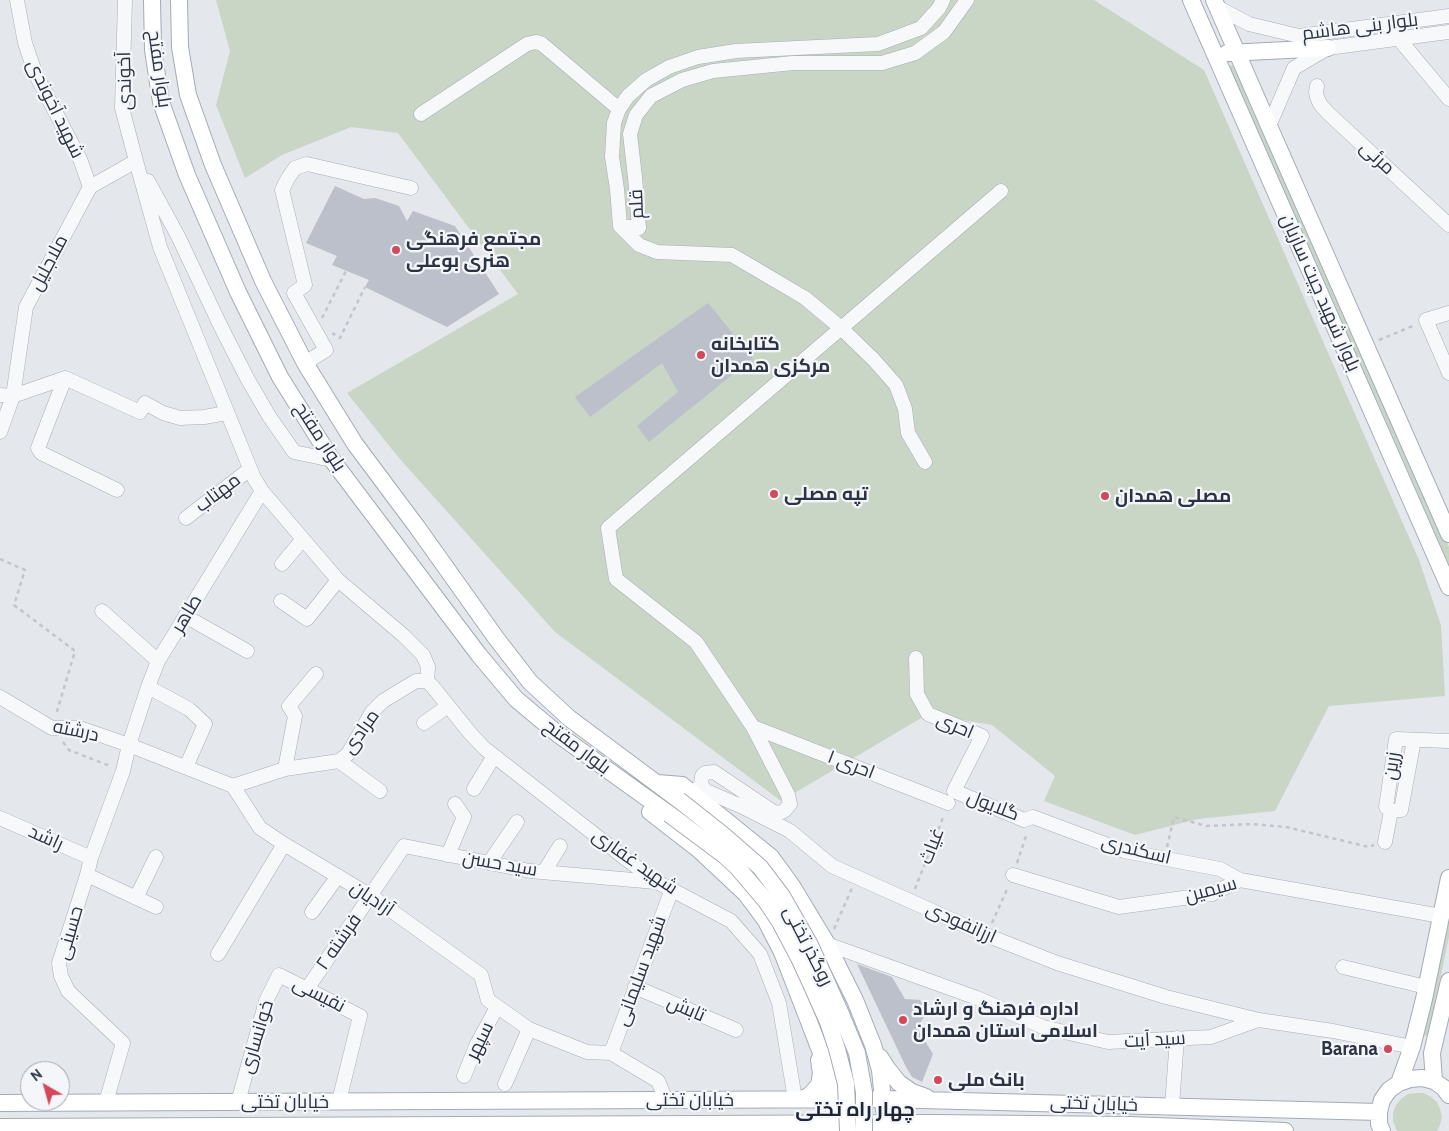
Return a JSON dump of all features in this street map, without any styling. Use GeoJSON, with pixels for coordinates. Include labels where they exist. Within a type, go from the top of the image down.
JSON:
{"type":"FeatureCollection","features":[{"type":"Feature","properties":{"kind":"main road","name":"بلوار مفتح"},"geometry":{"type":"LineString","coordinates":[[152,0],[153,50],[161,102],[187,175],[238,292],[280,377],[332,460],[479,655],[516,699],[560,735],[669,814]]}},
{"type":"Feature","properties":{"kind":"main road","name":"بلوار شهید چیت سازیان"},"geometry":{"type":"LineString","coordinates":[[1191,0],[1449,587]]}},
{"type":"Feature","properties":{"kind":"main road","name":"بلوار مفتح"},"geometry":{"type":"LineString","coordinates":[[180,1],[180,48],[188,95],[213,165],[263,281],[305,363],[355,444],[530,682],[569,718],[657,784],[681,793]]}},
{"type":"Feature","properties":{"kind":"main road","name":"بلوار شهید چیت سازیان"},"geometry":{"type":"LineString","coordinates":[[1216,3],[1268,126],[1449,534]]}},
{"type":"Feature","properties":{"kind":"main road"},"geometry":{"type":"LineString","coordinates":[[1214,53],[1328,48]]}},
{"type":"Feature","properties":{"kind":"main road"},"geometry":{"type":"LineString","coordinates":[[633,788],[645,808],[699,850],[746,894],[766,921],[782,952],[830,1076],[839,1128]]}},
{"type":"Feature","properties":{"kind":"main road"},"geometry":{"type":"LineString","coordinates":[[681,793],[771,857],[792,886],[827,944],[873,1045],[880,1070],[885,1123]]}},
{"type":"Feature","properties":{"kind":"main road","name":"روگذر تختی"},"geometry":{"type":"LineString","coordinates":[[681,793],[722,834],[760,867],[782,896],[810,945],[857,1053],[864,1092],[864,1131]]}},
{"type":"Feature","properties":{"kind":"main road","name":"روگذر تختی"},"geometry":{"type":"LineString","coordinates":[[669,814],[737,866],[766,901],[780,922],[811,984],[828,1022],[837,1049],[846,1084],[839,1128]]}},
{"type":"Feature","properties":{"kind":"main road"},"geometry":{"type":"LineString","coordinates":[[1399,1083],[1412,1047],[1449,878]]}},
{"type":"Feature","properties":{"kind":"main road"},"geometry":{"type":"LineString","coordinates":[[1434,1081],[1432,1053],[1447,1003],[1449,981]]}},
{"type":"Feature","properties":{"kind":"main road"},"geometry":{"type":"LineString","coordinates":[[798,1099],[813,1093],[821,1079],[820,1064],[812,1026]]}},
{"type":"Feature","properties":{"kind":"main road"},"geometry":{"type":"LineString","coordinates":[[873,1045],[887,1068],[899,1082],[912,1092],[935,1100]]}},
{"type":"Feature","properties":{"kind":"main road"},"geometry":{"type":"LineString","coordinates":[[830,1076],[842,1085],[854,1088],[866,1085],[880,1070]]}},
{"type":"Feature","properties":{"kind":"main road"},"geometry":{"type":"LineString","coordinates":[[1382,1131],[1379,1124],[1379,1112],[1382,1100],[1389,1090],[1399,1083],[1410,1079],[1422,1078],[1434,1081],[1444,1088],[1449,1095]]}},
{"type":"Feature","properties":{"kind":"main road","name":"خیابان تختی"},"geometry":{"type":"LineString","coordinates":[[0,1103],[884,1099],[1379,1112]]}},
{"type":"Feature","properties":{"kind":"main road","name":"خیابان تختی"},"geometry":{"type":"LineString","coordinates":[[8,1129],[839,1128],[885,1123],[926,1127],[1285,1131]]}},
{"type":"Feature","properties":{"kind":"street","name":"شهید آخوندی"},"geometry":{"type":"LineString","coordinates":[[17,0],[25,43],[36,75],[80,159],[90,187]]}},
{"type":"Feature","properties":{"kind":"street","name":"آخوندی"},"geometry":{"type":"LineString","coordinates":[[125,0],[122,108],[136,161]]}},
{"type":"Feature","properties":{"kind":"street","name":"قلم"},"geometry":{"type":"LineString","coordinates":[[943,0],[939,8],[921,28],[878,44],[736,51],[698,57],[676,64],[646,80],[628,96],[619,109],[614,123],[612,156],[620,226],[639,228],[636,178],[630,134],[636,115],[651,96],[682,80],[713,71],[793,63],[882,63],[915,53],[944,32],[967,0]]}},
{"type":"Feature","properties":{"kind":"street","name":"بلوار بنی هاشم"},"geometry":{"type":"LineString","coordinates":[[1216,3],[1249,24],[1299,36],[1449,16]]}},
{"type":"Feature","properties":{"kind":"street"},"geometry":{"type":"LineString","coordinates":[[1396,23],[1398,38],[1449,99]]}},
{"type":"Feature","properties":{"kind":"street","name":"بلوار بنی هاشم"},"geometry":{"type":"LineString","coordinates":[[1268,126],[1294,68],[1328,48],[1449,32]]}},
{"type":"Feature","properties":{"kind":"street"},"geometry":{"type":"LineString","coordinates":[[421,114],[527,44],[536,42],[542,44],[619,109]]}},
{"type":"Feature","properties":{"kind":"street","name":"مرئی"},"geometry":{"type":"LineString","coordinates":[[1317,86],[1316,97],[1328,113],[1449,225]]}},
{"type":"Feature","properties":{"kind":"street"},"geometry":{"type":"LineString","coordinates":[[90,187],[136,161]]}},
{"type":"Feature","properties":{"kind":"street"},"geometry":{"type":"LineString","coordinates":[[136,161],[160,247],[254,478],[262,491],[338,580],[404,636],[423,655],[428,667],[427,681]]}},
{"type":"Feature","properties":{"kind":"street"},"geometry":{"type":"LineString","coordinates":[[136,161],[178,236],[221,327],[269,416],[294,452],[332,460]]}},
{"type":"Feature","properties":{"kind":"street"},"geometry":{"type":"LineString","coordinates":[[275,304],[306,286],[282,190],[295,168],[307,164],[411,188]]}},
{"type":"Feature","properties":{"kind":"street","name":"ملاجلیل"},"geometry":{"type":"LineString","coordinates":[[0,432],[26,307],[90,187]]}},
{"type":"Feature","properties":{"kind":"street"},"geometry":{"type":"LineString","coordinates":[[706,791],[701,785],[702,776],[705,773],[714,772],[775,813],[782,812],[790,804],[788,796],[753,727],[696,642],[616,579],[608,528],[1001,191]]}},
{"type":"Feature","properties":{"kind":"street"},"geometry":{"type":"LineString","coordinates":[[620,226],[639,245],[656,252],[732,255],[805,298],[841,328],[874,360],[896,385],[905,408],[908,433],[925,462]]}},
{"type":"Feature","properties":{"kind":"street"},"geometry":{"type":"LineString","coordinates":[[294,292],[326,350],[305,363]]}},
{"type":"Feature","properties":{"kind":"street"},"geometry":{"type":"LineString","coordinates":[[1449,313],[1426,320],[1449,373]]}},
{"type":"Feature","properties":{"kind":"street"},"geometry":{"type":"LineString","coordinates":[[7,396],[65,378],[140,412],[145,403],[163,413],[180,418],[227,413]]}},
{"type":"Feature","properties":{"kind":"street"},"geometry":{"type":"LineString","coordinates":[[65,378],[38,448],[41,453],[117,490]]}},
{"type":"Feature","properties":{"kind":"street","name":"مهتاب"},"geometry":{"type":"LineString","coordinates":[[186,518],[250,469]]}},
{"type":"Feature","properties":{"kind":"street","name":"طاهر"},"geometry":{"type":"LineString","coordinates":[[128,744],[158,661],[262,491]]}},
{"type":"Feature","properties":{"kind":"street"},"geometry":{"type":"LineString","coordinates":[[282,564],[303,539]]}},
{"type":"Feature","properties":{"kind":"street"},"geometry":{"type":"LineString","coordinates":[[281,601],[307,619],[338,580]]}},
{"type":"Feature","properties":{"kind":"street"},"geometry":{"type":"LineString","coordinates":[[102,611],[158,661]]}},
{"type":"Feature","properties":{"kind":"street"},"geometry":{"type":"LineString","coordinates":[[185,616],[247,651]]}},
{"type":"Feature","properties":{"kind":"street","name":"احری"},"geometry":{"type":"LineString","coordinates":[[916,658],[917,694],[928,714],[982,736],[951,797]]}},
{"type":"Feature","properties":{"kind":"street"},"geometry":{"type":"LineString","coordinates":[[285,769],[296,716],[289,706],[316,674]]}},
{"type":"Feature","properties":{"kind":"street","name":"مرادی"},"geometry":{"type":"LineString","coordinates":[[233,786],[285,769],[339,761],[348,754],[372,712],[383,701],[416,681],[427,681]]}},
{"type":"Feature","properties":{"kind":"street","name":"شهید غفاری"},"geometry":{"type":"LineString","coordinates":[[427,681],[470,734],[494,756],[657,882],[731,921],[760,954],[780,1003],[798,1099]]}},
{"type":"Feature","properties":{"kind":"street"},"geometry":{"type":"LineString","coordinates":[[148,687],[188,709],[205,724],[186,767]]}},
{"type":"Feature","properties":{"kind":"street","name":"درشته"},"geometry":{"type":"LineString","coordinates":[[0,697],[52,728],[80,728],[128,744]]}},
{"type":"Feature","properties":{"kind":"street"},"geometry":{"type":"LineString","coordinates":[[424,723],[448,706]]}},
{"type":"Feature","properties":{"kind":"street","name":"احری ۱"},"geometry":{"type":"LineString","coordinates":[[753,727],[951,797]]}},
{"type":"Feature","properties":{"kind":"street","name":"زرین"},"geometry":{"type":"LineString","coordinates":[[1385,842],[1391,811],[1386,807],[1396,739],[1449,741]]}},
{"type":"Feature","properties":{"kind":"street"},"geometry":{"type":"LineString","coordinates":[[128,744],[233,786]]}},
{"type":"Feature","properties":{"kind":"street","name":"حسینی"},"geometry":{"type":"LineString","coordinates":[[106,1102],[123,1043],[68,991],[61,976],[59,963],[91,858],[123,770],[128,744]]}},
{"type":"Feature","properties":{"kind":"street"},"geometry":{"type":"LineString","coordinates":[[474,789],[494,756]]}},
{"type":"Feature","properties":{"kind":"street"},"geometry":{"type":"LineString","coordinates":[[339,761],[380,790]]}},
{"type":"Feature","properties":{"kind":"street","name":"آزادیان"},"geometry":{"type":"LineString","coordinates":[[233,786],[260,828],[371,896],[481,975],[488,1000],[497,1007],[529,1029],[587,1052],[611,1053]]}},
{"type":"Feature","properties":{"kind":"street","name":"ارزانفودی"},"geometry":{"type":"LineString","coordinates":[[681,793],[706,791],[743,807],[790,831],[832,866],[986,935],[1057,963],[1166,997],[1258,1020],[1333,1031],[1412,1047]]}},
{"type":"Feature","properties":{"kind":"street","name":"گلایول"},"geometry":{"type":"LineString","coordinates":[[951,797],[1024,820],[1033,817]]}},
{"type":"Feature","properties":{"kind":"street"},"geometry":{"type":"LineString","coordinates":[[448,855],[464,817],[455,804]]}},
{"type":"Feature","properties":{"kind":"street","name":"اسکندری"},"geometry":{"type":"LineString","coordinates":[[1033,817],[1124,850],[1220,869],[1240,880]]}},
{"type":"Feature","properties":{"kind":"street","name":"راشد"},"geometry":{"type":"LineString","coordinates":[[0,818],[91,858]]}},
{"type":"Feature","properties":{"kind":"street"},"geometry":{"type":"LineString","coordinates":[[489,863],[517,822]]}},
{"type":"Feature","properties":{"kind":"street"},"geometry":{"type":"LineString","coordinates":[[218,954],[284,844]]}},
{"type":"Feature","properties":{"kind":"street","name":"سید حسن"},"geometry":{"type":"LineString","coordinates":[[371,896],[404,846],[530,871],[657,882]]}},
{"type":"Feature","properties":{"kind":"street"},"geometry":{"type":"LineString","coordinates":[[544,872],[560,846]]}},
{"type":"Feature","properties":{"kind":"street"},"geometry":{"type":"LineString","coordinates":[[136,898],[156,857]]}},
{"type":"Feature","properties":{"kind":"street"},"geometry":{"type":"LineString","coordinates":[[87,875],[156,907]]}},
{"type":"Feature","properties":{"kind":"street","name":"سیمین"},"geometry":{"type":"LineString","coordinates":[[1013,875],[1120,908],[1212,894],[1240,880],[1441,916]]}},
{"type":"Feature","properties":{"kind":"street"},"geometry":{"type":"LineString","coordinates":[[312,912],[338,876]]}},
{"type":"Feature","properties":{"kind":"street","name":"شهید سلیمانی"},"geometry":{"type":"LineString","coordinates":[[611,1053],[672,889]]}},
{"type":"Feature","properties":{"kind":"street","name":"فرشته ۲"},"geometry":{"type":"LineString","coordinates":[[307,989],[371,896]]}},
{"type":"Feature","properties":{"kind":"street","name":"سید آیت"},"geometry":{"type":"LineString","coordinates":[[827,944],[977,998],[1043,1027],[1108,1042],[1211,1037],[1258,1020]]}},
{"type":"Feature","properties":{"kind":"street"},"geometry":{"type":"LineString","coordinates":[[1343,967],[1426,987]]}},
{"type":"Feature","properties":{"kind":"street","name":"نفیسی"},"geometry":{"type":"LineString","coordinates":[[279,975],[360,1016],[339,1101]]}},
{"type":"Feature","properties":{"kind":"street","name":"خوانساری"},"geometry":{"type":"LineString","coordinates":[[238,1102],[266,1001],[279,975]]}},
{"type":"Feature","properties":{"kind":"street","name":"تابش"},"geometry":{"type":"LineString","coordinates":[[636,987],[736,1030]]}},
{"type":"Feature","properties":{"kind":"street","name":"سپهر"},"geometry":{"type":"LineString","coordinates":[[464,1076],[477,1044],[497,1007]]}},
{"type":"Feature","properties":{"kind":"street"},"geometry":{"type":"LineString","coordinates":[[505,1084],[529,1029]]}},
{"type":"Feature","properties":{"kind":"street"},"geometry":{"type":"LineString","coordinates":[[1172,1106],[1177,1038]]}},
{"type":"Feature","properties":{"kind":"street"},"geometry":{"type":"LineString","coordinates":[[611,1053],[658,1081],[666,1100]]}},
{"type":"Feature","properties":{"kind":"path"},"geometry":{"type":"LineString","coordinates":[[320,322],[346,271]]}},
{"type":"Feature","properties":{"kind":"path"},"geometry":{"type":"LineString","coordinates":[[330,332],[340,338],[364,287]]}},
{"type":"Feature","properties":{"kind":"path"},"geometry":{"type":"LineString","coordinates":[[1366,345],[1426,320]]}},
{"type":"Feature","properties":{"kind":"path"},"geometry":{"type":"LineString","coordinates":[[0,559],[25,570],[14,605],[75,651],[52,728],[69,750],[123,770]]}},
{"type":"Feature","properties":{"kind":"path","name":"غیاث"},"geometry":{"type":"LineString","coordinates":[[910,901],[951,797]]}},
{"type":"Feature","properties":{"kind":"path"},"geometry":{"type":"LineString","coordinates":[[1164,858],[1174,817],[1206,826],[1252,824],[1286,827],[1368,846],[1385,842]]}},
{"type":"Feature","properties":{"kind":"path"},"geometry":{"type":"LineString","coordinates":[[827,944],[857,878]]}},
{"type":"Feature","properties":{"kind":"green space"},"geometry":{"type":"Polygon","coordinates":[[[216,0],[1094,0],[1204,70],[1419,560],[1441,625],[1445,696],[1329,706],[1275,811],[1198,819],[1135,835],[1044,801],[1055,776],[992,725],[928,714],[781,801],[555,632],[399,458],[347,393],[518,294],[398,133],[351,127],[282,155],[245,178],[216,105],[230,51],[216,0]]]}},
{"type":"Feature","properties":{"kind":"green space"},"geometry":{"type":"Polygon","coordinates":[[[1234,64],[1449,547],[1449,566],[1229,67],[1234,64]]]}},
{"type":"Feature","properties":{"kind":"green space"},"geometry":{"type":"Polygon","coordinates":[[[1449,912],[1449,937],[1428,1036],[1422,1035],[1449,912]]]}},
{"type":"Feature","properties":{"kind":"green space"},"geometry":{"type":"Polygon","coordinates":[[[1424,1093],[1437,1102],[1442,1117],[1437,1131],[1398,1131],[1396,1129],[1393,1113],[1396,1105],[1408,1094],[1424,1093]]]}},
{"type":"Feature","properties":{"kind":"building","name":"مجتمع فرهنگی هنری بوعلی"},"geometry":{"type":"Polygon","coordinates":[[[335,186],[364,199],[375,198],[399,206],[407,221],[413,211],[455,226],[499,294],[447,327],[365,287],[369,280],[332,265],[337,256],[306,243],[335,186]]]}},
{"type":"Feature","properties":{"kind":"building"},"geometry":{"type":"Polygon","coordinates":[[[708,303],[753,358],[649,442],[637,426],[678,392],[662,363],[590,417],[575,397],[708,303]]]}},
{"type":"Feature","properties":{"kind":"building","name":"اداره فرهنگ و ارشاد اسلامی استان همدان"},"geometry":{"type":"Polygon","coordinates":[[[857,964],[892,977],[905,999],[920,1000],[927,1012],[917,1028],[933,1054],[922,1082],[912,1077],[906,1067],[857,964]]]}},
{"type":"Feature","properties":{"kind":"place","name":"مجتمع فرهنگی هنری بوعلی"},"geometry":{"type":"Point","coordinates":[396,250]}},
{"type":"Feature","properties":{"kind":"place","name":"کتابخانه مرکزی همدان"},"geometry":{"type":"Point","coordinates":[701,355]}},
{"type":"Feature","properties":{"kind":"place","name":"تپه مصلی"},"geometry":{"type":"Point","coordinates":[774,494]}},
{"type":"Feature","properties":{"kind":"place","name":"مصلی همدان"},"geometry":{"type":"Point","coordinates":[1105,496]}},
{"type":"Feature","properties":{"kind":"place","name":"اداره فرهنگ و ارشاد اسلامی استان همدان"},"geometry":{"type":"Point","coordinates":[903,1020]}},
{"type":"Feature","properties":{"kind":"place","name":"Barana"},"geometry":{"type":"Point","coordinates":[1388,1049]}},
{"type":"Feature","properties":{"kind":"place","name":"بانک ملی"},"geometry":{"type":"Point","coordinates":[938,1080]}},
{"type":"Feature","properties":{"kind":"district","name":"چهار راه تختی"},"geometry":{"type":"Point","coordinates":[855,1110]}}]}
